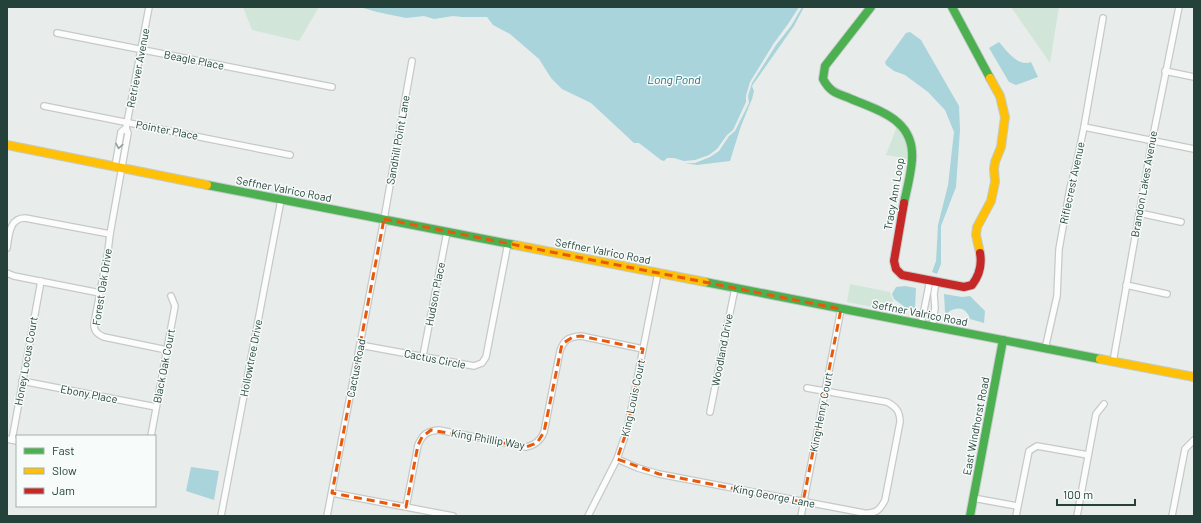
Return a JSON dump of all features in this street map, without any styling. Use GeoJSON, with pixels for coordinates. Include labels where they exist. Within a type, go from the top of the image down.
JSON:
{"type":"FeatureCollection","features":[{"type":"Feature","properties":{"kind":"street","name":"Retriever Avenue"},"geometry":{"type":"LineString","coordinates":[[118,168],[121,132],[127,125],[149,7]]}},
{"type":"Feature","properties":{"kind":"street","name":"Tracy Ann Loop"},"geometry":{"type":"LineString","coordinates":[[870,7],[826,66],[823,79],[830,90],[890,116],[899,122],[910,138],[913,149],[912,160],[894,261],[897,271],[902,275],[964,287],[972,285],[978,276],[981,258],[976,235],[977,227],[991,201],[995,182],[995,162],[1001,147],[1005,117],[1000,96],[952,7]]}},
{"type":"Feature","properties":{"kind":"street","name":"Brandon Lakes Avenue"},"geometry":{"type":"LineString","coordinates":[[1113,362],[1165,71],[1179,7]]}},
{"type":"Feature","properties":{"kind":"street","name":"Riflecrest Avenue"},"geometry":{"type":"LineString","coordinates":[[1045,349],[1057,296],[1060,241],[1084,127],[1103,18]]}},
{"type":"Feature","properties":{"kind":"street","name":"Beagle Place"},"geometry":{"type":"LineString","coordinates":[[57,33],[332,87]]}},
{"type":"Feature","properties":{"kind":"street","name":"Sandhill Point Lane"},"geometry":{"type":"LineString","coordinates":[[384,220],[412,61]]}},
{"type":"Feature","properties":{"kind":"street"},"geometry":{"type":"LineString","coordinates":[[1165,71],[1194,77]]}},
{"type":"Feature","properties":{"kind":"street","name":"Pointer Place"},"geometry":{"type":"LineString","coordinates":[[44,106],[127,125],[290,155]]}},
{"type":"Feature","properties":{"kind":"street"},"geometry":{"type":"LineString","coordinates":[[1084,127],[1194,149]]}},
{"type":"Feature","properties":{"kind":"street","name":"Seffner Valrico Road"},"geometry":{"type":"LineString","coordinates":[[7,145],[281,200],[1194,377]]}},
{"type":"Feature","properties":{"kind":"street","name":"Forest Oak Drive"},"geometry":{"type":"LineString","coordinates":[[118,168],[108,251],[94,329],[96,333],[104,337],[168,350]]}},
{"type":"Feature","properties":{"kind":"street","name":"Hollowtree Drive"},"geometry":{"type":"LineString","coordinates":[[221,516],[281,200]]}},
{"type":"Feature","properties":{"kind":"street"},"geometry":{"type":"LineString","coordinates":[[1139,213],[1181,222]]}},
{"type":"Feature","properties":{"kind":"street"},"geometry":{"type":"LineString","coordinates":[[7,248],[13,222],[20,218],[110,234]]}},
{"type":"Feature","properties":{"kind":"street","name":"Cactus Road"},"geometry":{"type":"LineString","coordinates":[[327,516],[384,220]]}},
{"type":"Feature","properties":{"kind":"street","name":"Hudson Place"},"geometry":{"type":"LineString","coordinates":[[423,356],[447,232]]}},
{"type":"Feature","properties":{"kind":"street","name":"Cactus Circle"},"geometry":{"type":"LineString","coordinates":[[360,344],[474,366],[478,365],[485,360],[486,357],[508,244]]}},
{"type":"Feature","properties":{"kind":"street"},"geometry":{"type":"LineString","coordinates":[[7,273],[41,282],[100,293]]}},
{"type":"Feature","properties":{"kind":"street","name":"King Louis Court"},"geometry":{"type":"LineString","coordinates":[[588,516],[617,459],[627,430],[658,273]]}},
{"type":"Feature","properties":{"kind":"street"},"geometry":{"type":"LineString","coordinates":[[921,325],[925,304],[933,281]]}},
{"type":"Feature","properties":{"kind":"street"},"geometry":{"type":"LineString","coordinates":[[932,327],[935,305],[933,281]]}},
{"type":"Feature","properties":{"kind":"street","name":"Honey Locus Court"},"geometry":{"type":"LineString","coordinates":[[12,440],[41,282]]}},
{"type":"Feature","properties":{"kind":"street"},"geometry":{"type":"LineString","coordinates":[[1126,286],[1167,294]]}},
{"type":"Feature","properties":{"kind":"street","name":"Woodland Drive"},"geometry":{"type":"LineString","coordinates":[[710,412],[735,288]]}},
{"type":"Feature","properties":{"kind":"street","name":"Black Oak Court"},"geometry":{"type":"LineString","coordinates":[[151,435],[175,306],[172,296]]}},
{"type":"Feature","properties":{"kind":"street"},"geometry":{"type":"LineString","coordinates":[[925,304],[935,305]]}},
{"type":"Feature","properties":{"kind":"street","name":"King Henry Court"},"geometry":{"type":"LineString","coordinates":[[801,516],[841,309]]}},
{"type":"Feature","properties":{"kind":"street","name":"King Phillip Way"},"geometry":{"type":"LineString","coordinates":[[406,507],[418,445],[426,432],[431,430],[439,430],[532,446],[541,439],[544,432],[562,344],[573,337],[581,336],[643,349]]}},
{"type":"Feature","properties":{"kind":"street","name":"East Windhorst Road"},"geometry":{"type":"LineString","coordinates":[[970,516],[1003,340]]}},
{"type":"Feature","properties":{"kind":"street","name":"Ebony Place"},"geometry":{"type":"LineString","coordinates":[[22,381],[156,408]]}},
{"type":"Feature","properties":{"kind":"street","name":"King George Lane"},"geometry":{"type":"LineString","coordinates":[[617,459],[638,468],[659,474],[864,513],[877,511],[885,500],[890,476],[900,422],[898,410],[887,402],[807,388]]}},
{"type":"Feature","properties":{"kind":"street"},"geometry":{"type":"LineString","coordinates":[[1077,516],[1096,414],[1104,404]]}},
{"type":"Feature","properties":{"kind":"street"},"geometry":{"type":"LineString","coordinates":[[1172,516],[1185,449],[1194,440]]}},
{"type":"Feature","properties":{"kind":"street"},"geometry":{"type":"LineString","coordinates":[[1016,516],[1029,451],[1038,446],[1088,455]]}},
{"type":"Feature","properties":{"kind":"street"},"geometry":{"type":"LineString","coordinates":[[332,493],[453,516]]}},
{"type":"Feature","properties":{"kind":"street"},"geometry":{"type":"LineString","coordinates":[[974,498],[1017,506]]}},
{"type":"Feature","properties":{"kind":"highlighted area"},"geometry":{"type":"Polygon","coordinates":[[[384,219],[841,309],[803,502],[659,474],[617,459],[627,430],[643,349],[581,336],[573,337],[562,344],[544,432],[537,443],[526,447],[431,430],[422,437],[418,445],[406,507],[332,493],[384,219]]]}},
{"type":"Feature","properties":{"kind":"green space"},"geometry":{"type":"Polygon","coordinates":[[[243,7],[319,7],[299,41],[252,30],[243,7]]]}},
{"type":"Feature","properties":{"kind":"green space"},"geometry":{"type":"Polygon","coordinates":[[[1011,7],[1059,7],[1050,63],[1011,7]]]}},
{"type":"Feature","properties":{"kind":"green space"},"geometry":{"type":"Polygon","coordinates":[[[897,126],[906,141],[908,159],[886,155],[897,126]]]}},
{"type":"Feature","properties":{"kind":"green space"},"geometry":{"type":"Polygon","coordinates":[[[850,284],[890,292],[893,301],[892,311],[847,302],[850,284]]]}},
{"type":"Feature","properties":{"kind":"water","name":"Long Pond"},"geometry":{"type":"Polygon","coordinates":[[[360,7],[799,7],[774,43],[750,82],[746,102],[733,130],[727,135],[717,149],[709,155],[695,160],[684,161],[674,158],[667,158],[664,161],[639,143],[634,143],[591,103],[562,89],[551,78],[539,59],[510,34],[493,25],[487,17],[453,16],[434,19],[424,16],[406,18],[360,7]]]}},
{"type":"Feature","properties":{"kind":"water"},"geometry":{"type":"Polygon","coordinates":[[[802,7],[804,7],[794,26],[752,86],[754,91],[752,99],[741,126],[730,161],[697,165],[685,163],[695,163],[710,157],[719,151],[729,136],[735,131],[749,103],[748,96],[752,83],[776,45],[791,26],[802,7]]]}},
{"type":"Feature","properties":{"kind":"water"},"geometry":{"type":"Polygon","coordinates":[[[910,32],[921,40],[959,106],[960,130],[956,187],[941,226],[941,264],[937,274],[932,272],[936,261],[938,225],[948,185],[954,132],[945,110],[928,92],[905,75],[894,71],[886,65],[885,62],[906,33],[910,32]]]}},
{"type":"Feature","properties":{"kind":"water"},"geometry":{"type":"Polygon","coordinates":[[[999,42],[1009,54],[1017,60],[1026,63],[1031,62],[1038,77],[1016,85],[1009,82],[989,48],[999,42]]]}},
{"type":"Feature","properties":{"kind":"water"},"geometry":{"type":"Polygon","coordinates":[[[905,286],[916,288],[915,308],[906,308],[894,299],[892,294],[896,287],[905,286]]]}},
{"type":"Feature","properties":{"kind":"water"},"geometry":{"type":"Polygon","coordinates":[[[944,294],[962,297],[970,296],[985,311],[984,323],[970,319],[968,314],[962,309],[954,309],[946,314],[944,294]]]}},
{"type":"Feature","properties":{"kind":"water"},"geometry":{"type":"Polygon","coordinates":[[[191,467],[219,471],[214,500],[186,491],[191,467]]]}},
{"type":"Feature","properties":{"kind":"traffic: fast"},"geometry":{"type":"LineString","coordinates":[[871,7],[825,66],[823,79],[828,87],[834,92],[872,107],[893,118],[908,135],[911,146],[912,160],[904,203]]}},
{"type":"Feature","properties":{"kind":"traffic: fast"},"geometry":{"type":"LineString","coordinates":[[952,7],[990,78]]}},
{"type":"Feature","properties":{"kind":"traffic: fast"},"geometry":{"type":"LineString","coordinates":[[207,185],[515,245]]}},
{"type":"Feature","properties":{"kind":"traffic: fast"},"geometry":{"type":"LineString","coordinates":[[705,282],[1100,359]]}},
{"type":"Feature","properties":{"kind":"traffic: fast"},"geometry":{"type":"LineString","coordinates":[[970,516],[1003,340]]}},
{"type":"Feature","properties":{"kind":"traffic: slow"},"geometry":{"type":"LineString","coordinates":[[980,253],[976,235],[977,227],[991,201],[995,182],[995,162],[1001,147],[1005,117],[1000,96],[990,78]]}},
{"type":"Feature","properties":{"kind":"traffic: slow"},"geometry":{"type":"LineString","coordinates":[[7,145],[207,185]]}},
{"type":"Feature","properties":{"kind":"traffic: slow"},"geometry":{"type":"LineString","coordinates":[[515,245],[705,282]]}},
{"type":"Feature","properties":{"kind":"traffic: slow"},"geometry":{"type":"LineString","coordinates":[[1100,359],[1194,377]]}},
{"type":"Feature","properties":{"kind":"traffic: jam"},"geometry":{"type":"LineString","coordinates":[[904,203],[894,261],[896,269],[902,275],[964,287],[972,285],[979,270],[981,261],[980,253]]}}]}
